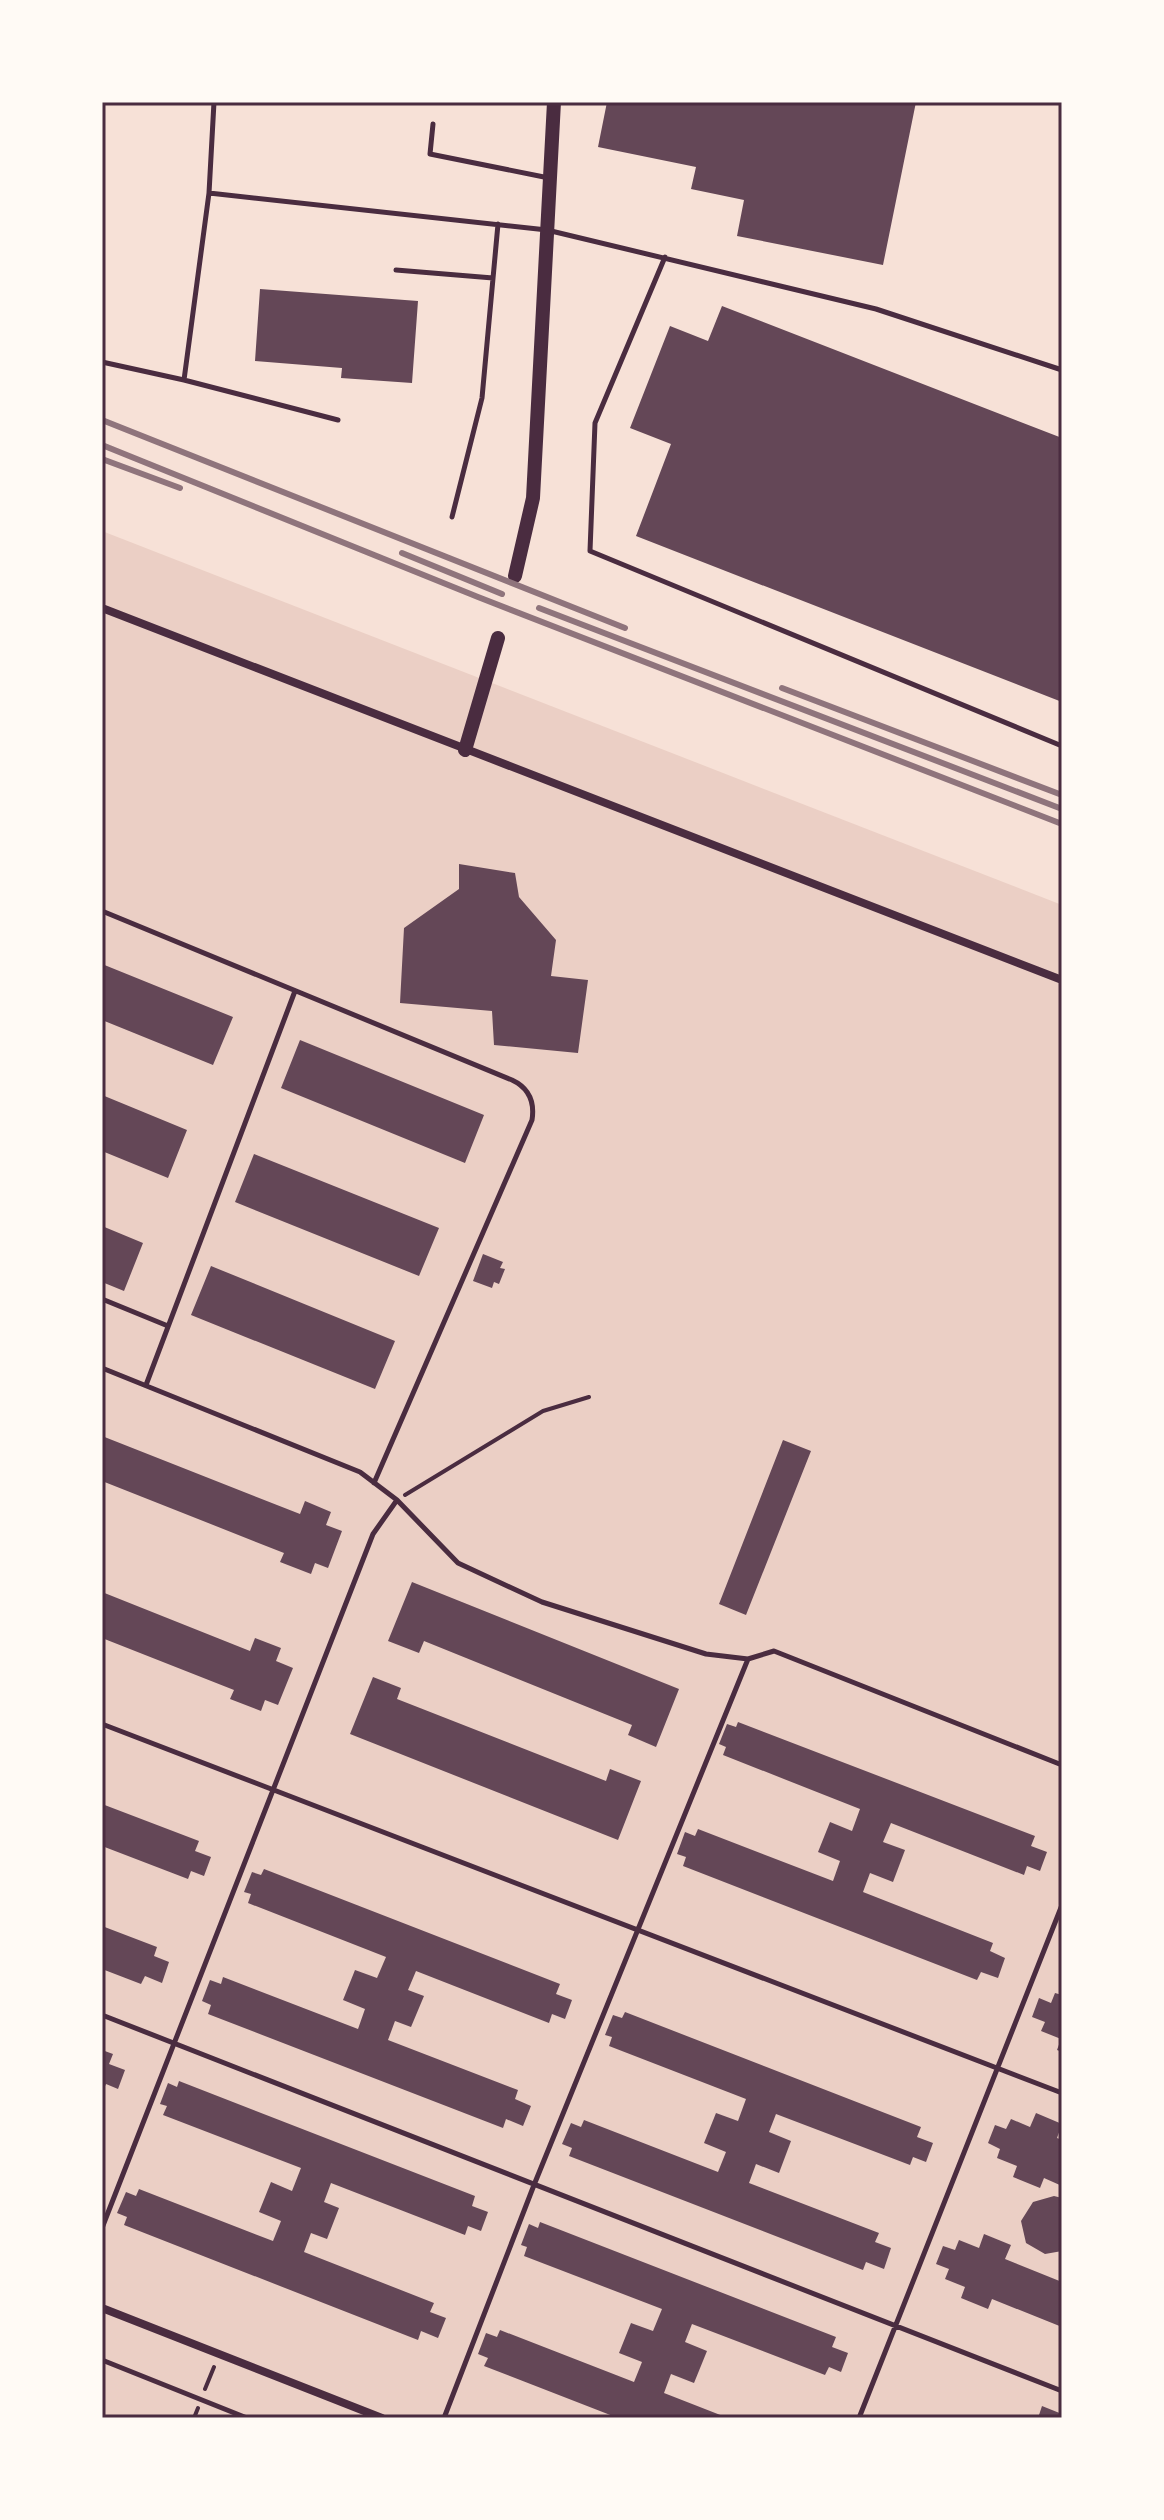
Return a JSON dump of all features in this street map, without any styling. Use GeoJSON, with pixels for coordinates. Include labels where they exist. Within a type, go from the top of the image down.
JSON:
{"type":"FeatureCollection","features":[{"type":"Feature","properties":{"kind":"street"},"geometry":{"type":"LineString","coordinates":[[515,576],[533,498],[554,102]]}},
{"type":"Feature","properties":{"kind":"street"},"geometry":{"type":"LineString","coordinates":[[102,608],[1062,980]]}},
{"type":"Feature","properties":{"kind":"street"},"geometry":{"type":"LineString","coordinates":[[465,750],[498,638]]}},
{"type":"Feature","properties":{"kind":"street"},"geometry":{"type":"LineString","coordinates":[[102,2308],[382,2418]]}},
{"type":"Feature","properties":{"kind":"lane"},"geometry":{"type":"LineString","coordinates":[[184,380],[209,193],[214,102]]}},
{"type":"Feature","properties":{"kind":"lane"},"geometry":{"type":"LineString","coordinates":[[433,124],[430,154],[550,179]]}},
{"type":"Feature","properties":{"kind":"lane"},"geometry":{"type":"LineString","coordinates":[[209,193],[547,230],[876,309],[1062,370]]}},
{"type":"Feature","properties":{"kind":"lane"},"geometry":{"type":"LineString","coordinates":[[452,517],[482,398],[498,224]]}},
{"type":"Feature","properties":{"kind":"lane"},"geometry":{"type":"LineString","coordinates":[[665,257],[595,423],[590,551],[1062,746]]}},
{"type":"Feature","properties":{"kind":"lane"},"geometry":{"type":"LineString","coordinates":[[396,270],[493,278]]}},
{"type":"Feature","properties":{"kind":"lane"},"geometry":{"type":"LineString","coordinates":[[102,362],[338,420]]}},
{"type":"Feature","properties":{"kind":"lane"},"geometry":{"type":"LineString","coordinates":[[102,911],[521,1084],[532,1100],[534,1110],[374,1483]]}},
{"type":"Feature","properties":{"kind":"lane"},"geometry":{"type":"LineString","coordinates":[[146,1385],[295,991]]}},
{"type":"Feature","properties":{"kind":"lane"},"geometry":{"type":"LineString","coordinates":[[102,1299],[168,1326]]}},
{"type":"Feature","properties":{"kind":"lane"},"geometry":{"type":"LineString","coordinates":[[102,1368],[360,1472],[397,1500],[458,1563],[542,1602],[706,1654],[748,1659],[774,1651],[1062,1765]]}},
{"type":"Feature","properties":{"kind":"lane"},"geometry":{"type":"LineString","coordinates":[[102,2228],[373,1534],[397,1500]]}},
{"type":"Feature","properties":{"kind":"lane"},"geometry":{"type":"LineString","coordinates":[[444,2418],[534,2185],[748,1659]]}},
{"type":"Feature","properties":{"kind":"lane"},"geometry":{"type":"LineString","coordinates":[[102,1724],[1062,2093]]}},
{"type":"Feature","properties":{"kind":"lane"},"geometry":{"type":"LineString","coordinates":[[859,2418],[1062,1905]]}},
{"type":"Feature","properties":{"kind":"lane"},"geometry":{"type":"LineString","coordinates":[[102,2015],[1062,2391]]}},
{"type":"Feature","properties":{"kind":"lane"},"geometry":{"type":"LineString","coordinates":[[102,2360],[247,2418]]}},
{"type":"Feature","properties":{"kind":"path"},"geometry":{"type":"LineString","coordinates":[[397,1500],[543,1411],[589,1397]]}},
{"type":"Feature","properties":{"kind":"path"},"geometry":{"type":"LineString","coordinates":[[194,2418],[220,2354]]}},
{"type":"Feature","properties":{"kind":"shaded area"},"geometry":{"type":"Polygon","coordinates":[[[102,531],[1062,905],[1062,2418],[102,2418],[102,531]]]}},
{"type":"Feature","properties":{"kind":"building"},"geometry":{"type":"Polygon","coordinates":[[[607,102],[916,102],[883,265],[737,236],[744,200],[691,189],[696,167],[598,147],[607,102]]]}},
{"type":"Feature","properties":{"kind":"building"},"geometry":{"type":"Polygon","coordinates":[[[260,289],[418,301],[412,383],[341,378],[342,368],[255,361],[260,289]]]}},
{"type":"Feature","properties":{"kind":"building"},"geometry":{"type":"Polygon","coordinates":[[[722,306],[1062,438],[1062,702],[636,536],[671,444],[630,428],[670,326],[708,341],[722,306]]]}},
{"type":"Feature","properties":{"kind":"building"},"geometry":{"type":"Polygon","coordinates":[[[459,864],[515,873],[519,897],[556,940],[551,976],[588,980],[578,1053],[494,1045],[492,1011],[400,1003],[404,928],[459,889],[459,864]]]}},
{"type":"Feature","properties":{"kind":"building"},"geometry":{"type":"Polygon","coordinates":[[[102,964],[233,1017],[213,1065],[102,1020],[102,964]]]}},
{"type":"Feature","properties":{"kind":"building"},"geometry":{"type":"Polygon","coordinates":[[[300,1040],[484,1115],[465,1163],[281,1088],[300,1040]]]}},
{"type":"Feature","properties":{"kind":"building"},"geometry":{"type":"Polygon","coordinates":[[[102,1095],[187,1130],[168,1178],[102,1151],[102,1095]]]}},
{"type":"Feature","properties":{"kind":"building"},"geometry":{"type":"Polygon","coordinates":[[[254,1154],[439,1228],[419,1276],[235,1202],[254,1154]]]}},
{"type":"Feature","properties":{"kind":"building"},"geometry":{"type":"Polygon","coordinates":[[[102,1226],[143,1243],[124,1291],[102,1282],[102,1226]]]}},
{"type":"Feature","properties":{"kind":"building"},"geometry":{"type":"Polygon","coordinates":[[[483,1254],[503,1262],[500,1268],[505,1269],[499,1284],[494,1282],[492,1288],[473,1281],[483,1254]]]}},
{"type":"Feature","properties":{"kind":"building"},"geometry":{"type":"Polygon","coordinates":[[[211,1266],[395,1341],[375,1389],[191,1315],[211,1266]]]}},
{"type":"Feature","properties":{"kind":"building"},"geometry":{"type":"Polygon","coordinates":[[[102,1436],[300,1514],[305,1501],[331,1512],[326,1525],[342,1531],[328,1568],[315,1563],[311,1574],[280,1562],[284,1553],[102,1481],[102,1436]]]}},
{"type":"Feature","properties":{"kind":"building"},"geometry":{"type":"Polygon","coordinates":[[[783,1440],[811,1451],[746,1615],[719,1604],[783,1440]]]}},
{"type":"Feature","properties":{"kind":"building"},"geometry":{"type":"Polygon","coordinates":[[[412,1582],[679,1689],[656,1747],[628,1735],[632,1725],[424,1641],[419,1653],[388,1641],[412,1582]]]}},
{"type":"Feature","properties":{"kind":"building"},"geometry":{"type":"Polygon","coordinates":[[[102,1592],[250,1651],[255,1638],[281,1648],[276,1661],[293,1668],[278,1705],[265,1700],[261,1711],[230,1699],[234,1690],[102,1638],[102,1592]]]}},
{"type":"Feature","properties":{"kind":"building"},"geometry":{"type":"Polygon","coordinates":[[[373,1677],[401,1688],[397,1699],[606,1781],[610,1769],[641,1781],[618,1840],[350,1734],[373,1677]]]}},
{"type":"Feature","properties":{"kind":"building"},"geometry":{"type":"Polygon","coordinates":[[[738,1722],[1035,1836],[1031,1846],[1047,1852],[1040,1871],[1027,1866],[1024,1875],[891,1823],[883,1842],[905,1850],[893,1882],[870,1873],[863,1892],[993,1943],[990,1951],[1005,1958],[998,1978],[981,1972],[977,1980],[683,1866],[686,1857],[677,1854],[685,1832],[695,1836],[698,1829],[833,1881],[840,1861],[818,1852],[830,1822],[852,1831],[860,1809],[723,1755],[726,1747],[719,1744],[727,1724],[736,1727],[738,1722]]]}},
{"type":"Feature","properties":{"kind":"building"},"geometry":{"type":"Polygon","coordinates":[[[102,1804],[199,1841],[195,1851],[211,1857],[204,1876],[191,1871],[188,1879],[102,1846],[102,1804]]]}},
{"type":"Feature","properties":{"kind":"building"},"geometry":{"type":"Polygon","coordinates":[[[264,1869],[560,1984],[556,1994],[572,2000],[565,2019],[552,2014],[549,2023],[416,1971],[408,1990],[424,1996],[411,2027],[395,2021],[388,2040],[518,2090],[515,2099],[531,2106],[523,2126],[506,2119],[503,2128],[208,2014],[211,2005],[202,2001],[210,1980],[221,1984],[223,1977],[358,2029],[365,2009],[343,2000],[355,1970],[377,1978],[386,1957],[248,1903],[251,1894],[244,1892],[252,1872],[261,1875],[264,1869]]]}},
{"type":"Feature","properties":{"kind":"building"},"geometry":{"type":"Polygon","coordinates":[[[102,1926],[157,1947],[154,1956],[169,1962],[162,1983],[145,1976],[141,1984],[102,1969],[102,1926]]]}},
{"type":"Feature","properties":{"kind":"building"},"geometry":{"type":"Polygon","coordinates":[[[1055,1993],[1062,1995],[1062,2052],[1057,2050],[1061,2039],[1041,2031],[1045,2022],[1032,2017],[1039,1998],[1051,2003],[1055,1993]]]}},
{"type":"Feature","properties":{"kind":"building"},"geometry":{"type":"Polygon","coordinates":[[[625,2012],[921,2127],[917,2137],[933,2143],[926,2162],[913,2157],[910,2165],[776,2114],[769,2132],[791,2141],[779,2173],[756,2164],[749,2183],[879,2233],[875,2242],[891,2248],[884,2269],[866,2262],[863,2270],[569,2156],[572,2148],[562,2144],[571,2123],[581,2127],[584,2120],[718,2172],[726,2152],[704,2143],[716,2113],[738,2121],[746,2099],[609,2046],[612,2037],[605,2035],[613,2015],[622,2018],[625,2012]]]}},
{"type":"Feature","properties":{"kind":"building"},"geometry":{"type":"Polygon","coordinates":[[[102,2050],[113,2054],[109,2064],[125,2070],[118,2089],[106,2084],[102,2093],[102,2050]]]}},
{"type":"Feature","properties":{"kind":"building"},"geometry":{"type":"Polygon","coordinates":[[[179,2081],[475,2196],[472,2206],[488,2212],[481,2231],[468,2226],[465,2235],[331,2183],[324,2202],[339,2208],[327,2239],[311,2233],[304,2252],[434,2303],[430,2312],[446,2318],[438,2338],[421,2331],[418,2340],[124,2225],[127,2217],[117,2213],[126,2192],[136,2196],[139,2189],[273,2241],[281,2221],[259,2212],[271,2182],[292,2191],[301,2168],[163,2115],[167,2106],[160,2104],[168,2083],[177,2087],[179,2081]]]}},
{"type":"Feature","properties":{"kind":"building"},"geometry":{"type":"Polygon","coordinates":[[[1036,2113],[1062,2124],[1057,2138],[1062,2140],[1062,2186],[1044,2178],[1040,2188],[1013,2177],[1017,2166],[997,2158],[1000,2149],[988,2143],[995,2125],[1006,2129],[1011,2119],[1030,2127],[1036,2113]]]}},
{"type":"Feature","properties":{"kind":"building"},"geometry":{"type":"Polygon","coordinates":[[[1054,2196],[1062,2198],[1062,2251],[1045,2254],[1026,2243],[1021,2221],[1033,2202],[1054,2196]]]}},
{"type":"Feature","properties":{"kind":"building"},"geometry":{"type":"Polygon","coordinates":[[[540,2222],[836,2337],[832,2347],[848,2353],[841,2372],[829,2367],[825,2375],[692,2324],[685,2342],[707,2351],[694,2383],[671,2374],[664,2393],[728,2418],[618,2418],[484,2366],[488,2358],[478,2354],[486,2333],[497,2337],[500,2330],[634,2382],[642,2362],[619,2353],[631,2323],[653,2331],[662,2309],[524,2256],[527,2247],[521,2245],[529,2224],[538,2228],[540,2222]]]}},
{"type":"Feature","properties":{"kind":"building"},"geometry":{"type":"Polygon","coordinates":[[[984,2234],[1011,2245],[1005,2259],[1062,2282],[1062,2327],[992,2299],[988,2309],[961,2298],[965,2287],[945,2279],[949,2269],[936,2264],[943,2246],[955,2250],[959,2240],[979,2248],[984,2234]]]}},
{"type":"Feature","properties":{"kind":"building"},"geometry":{"type":"Polygon","coordinates":[[[1042,2406],[1062,2414],[1062,2418],[1038,2418],[1042,2406]]]}},
{"type":"Feature","properties":{"kind":"railway"},"geometry":{"type":"LineString","coordinates":[[102,420],[625,628]]}},
{"type":"Feature","properties":{"kind":"railway"},"geometry":{"type":"LineString","coordinates":[[102,445],[478,597],[1062,824]]}},
{"type":"Feature","properties":{"kind":"railway"},"geometry":{"type":"LineString","coordinates":[[102,459],[180,488]]}},
{"type":"Feature","properties":{"kind":"railway"},"geometry":{"type":"LineString","coordinates":[[402,553],[502,594]]}},
{"type":"Feature","properties":{"kind":"railway"},"geometry":{"type":"LineString","coordinates":[[539,608],[1062,809]]}},
{"type":"Feature","properties":{"kind":"railway"},"geometry":{"type":"LineString","coordinates":[[782,688],[1062,795]]}}]}
